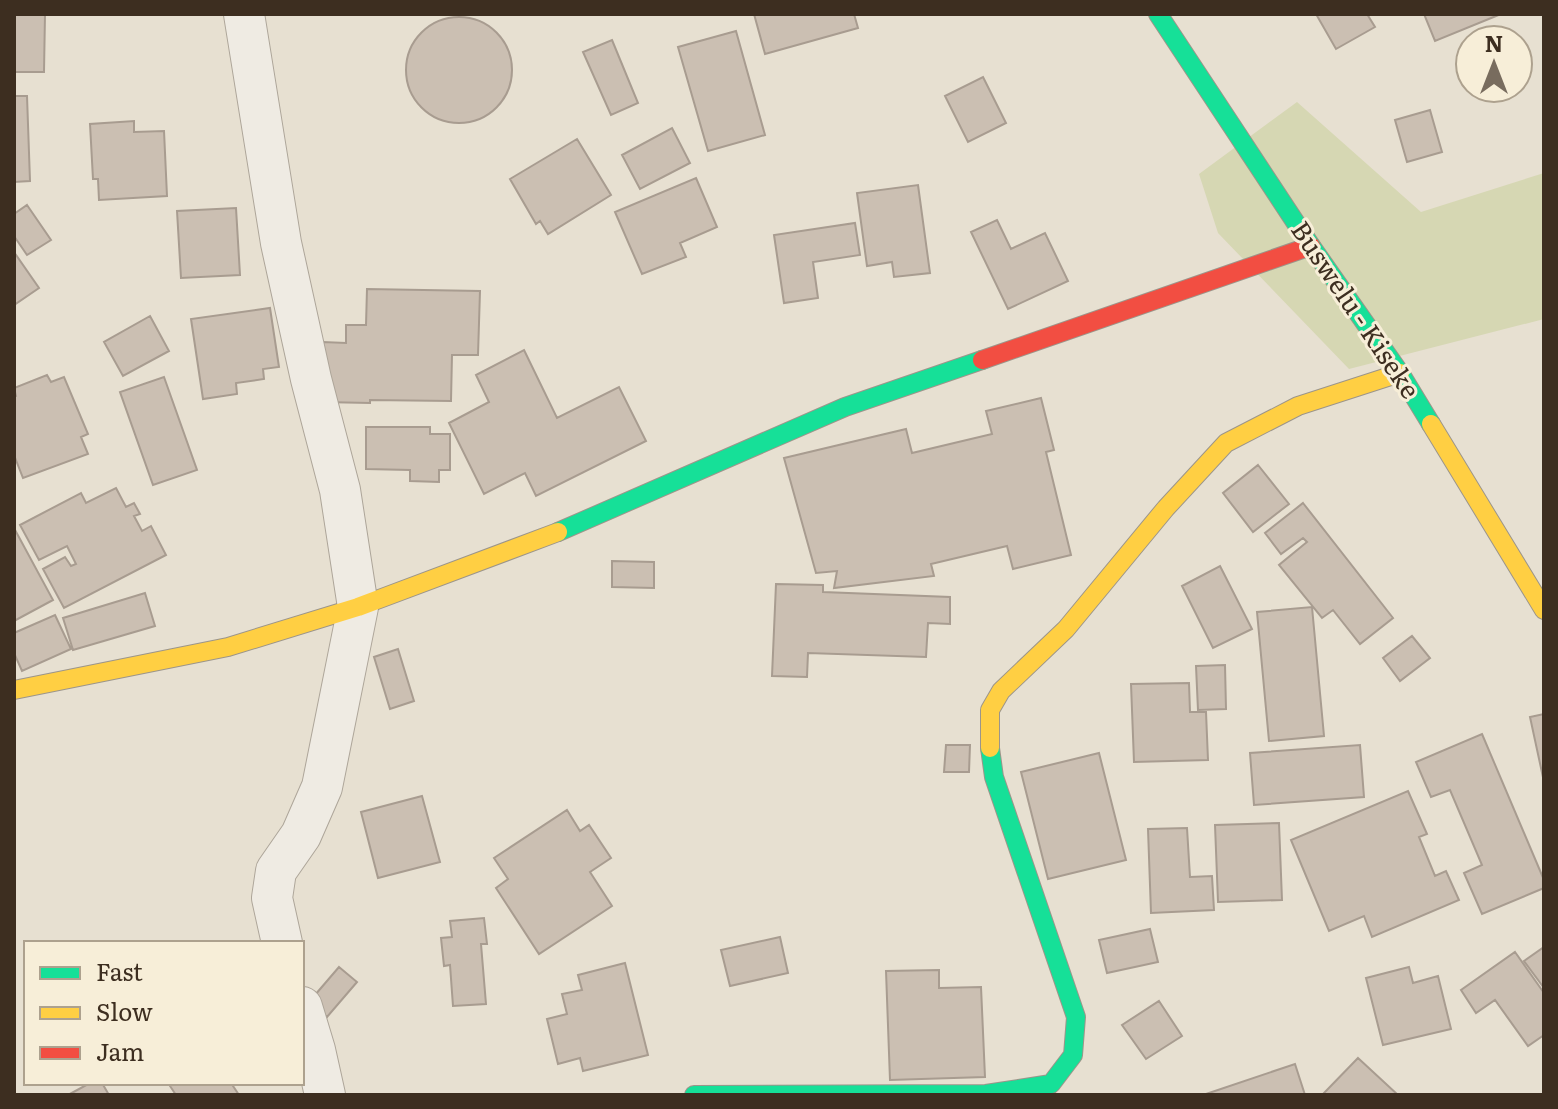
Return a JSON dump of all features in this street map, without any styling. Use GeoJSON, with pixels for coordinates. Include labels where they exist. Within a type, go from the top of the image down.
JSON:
{"type":"FeatureCollection","features":[{"type":"Feature","properties":{"kind":"street"},"geometry":{"type":"LineString","coordinates":[[244,14],[281,243],[311,379],[340,490],[358,607],[322,787],[301,835],[276,871],[272,898],[282,941]]}},
{"type":"Feature","properties":{"kind":"street","name":"Buswelu - Kiseke"},"geometry":{"type":"LineString","coordinates":[[1158,14],[1311,246],[1400,373],[1544,610]]}},
{"type":"Feature","properties":{"kind":"street"},"geometry":{"type":"LineString","coordinates":[[14,690],[228,647],[358,607],[544,538],[845,407],[1311,246]]}},
{"type":"Feature","properties":{"kind":"street"},"geometry":{"type":"LineString","coordinates":[[694,1095],[986,1094],[1051,1084],[1073,1055],[1076,1017],[994,777],[989,744],[990,710],[1001,691],[1066,629],[1166,508],[1226,443],[1298,406],[1400,373]]}},
{"type":"Feature","properties":{"kind":"street"},"geometry":{"type":"LineString","coordinates":[[304,1014],[325,1095]]}},
{"type":"Feature","properties":{"kind":"green space"},"geometry":{"type":"Polygon","coordinates":[[[1297,102],[1421,212],[1544,173],[1544,319],[1349,369],[1218,233],[1199,174],[1297,102]]]}},
{"type":"Feature","properties":{"kind":"building"},"geometry":{"type":"Polygon","coordinates":[[[14,14],[45,14],[44,72],[14,72],[14,14]]]}},
{"type":"Feature","properties":{"kind":"building"},"geometry":{"type":"Polygon","coordinates":[[[754,14],[854,14],[858,28],[765,54],[754,14]]]}},
{"type":"Feature","properties":{"kind":"building"},"geometry":{"type":"Polygon","coordinates":[[[1316,14],[1367,14],[1375,27],[1336,49],[1316,14]]]}},
{"type":"Feature","properties":{"kind":"building"},"geometry":{"type":"Polygon","coordinates":[[[1424,14],[1501,14],[1477,24],[1454,24],[1454,33],[1435,41],[1424,14]]]}},
{"type":"Feature","properties":{"kind":"building"},"geometry":{"type":"Polygon","coordinates":[[[459,17],[479,21],[496,33],[508,50],[512,70],[508,90],[496,107],[479,119],[459,123],[439,119],[422,107],[410,90],[406,70],[410,50],[422,33],[439,21],[459,17]]]}},
{"type":"Feature","properties":{"kind":"building"},"geometry":{"type":"Polygon","coordinates":[[[736,31],[765,135],[708,151],[678,47],[736,31]]]}},
{"type":"Feature","properties":{"kind":"building"},"geometry":{"type":"Polygon","coordinates":[[[612,40],[638,103],[611,115],[583,52],[612,40]]]}},
{"type":"Feature","properties":{"kind":"building"},"geometry":{"type":"Polygon","coordinates":[[[983,77],[1006,123],[968,142],[945,96],[983,77]]]}},
{"type":"Feature","properties":{"kind":"building"},"geometry":{"type":"Polygon","coordinates":[[[14,96],[27,96],[30,181],[14,182],[14,96]]]}},
{"type":"Feature","properties":{"kind":"building"},"geometry":{"type":"Polygon","coordinates":[[[1430,110],[1442,152],[1407,162],[1395,120],[1430,110]]]}},
{"type":"Feature","properties":{"kind":"building"},"geometry":{"type":"Polygon","coordinates":[[[134,121],[134,132],[164,131],[167,196],[99,200],[98,179],[93,179],[90,124],[134,121]]]}},
{"type":"Feature","properties":{"kind":"building"},"geometry":{"type":"Polygon","coordinates":[[[672,128],[690,163],[640,189],[622,155],[672,128]]]}},
{"type":"Feature","properties":{"kind":"building"},"geometry":{"type":"Polygon","coordinates":[[[577,139],[611,195],[548,234],[540,221],[536,224],[510,179],[577,139]]]}},
{"type":"Feature","properties":{"kind":"building"},"geometry":{"type":"Polygon","coordinates":[[[696,178],[717,227],[680,243],[686,257],[642,274],[615,212],[696,178]]]}},
{"type":"Feature","properties":{"kind":"building"},"geometry":{"type":"Polygon","coordinates":[[[918,185],[930,273],[894,277],[892,262],[867,266],[857,193],[918,185]]]}},
{"type":"Feature","properties":{"kind":"building"},"geometry":{"type":"Polygon","coordinates":[[[27,205],[51,240],[27,255],[14,236],[14,214],[27,205]]]}},
{"type":"Feature","properties":{"kind":"building"},"geometry":{"type":"Polygon","coordinates":[[[236,208],[240,275],[181,278],[177,211],[236,208]]]}},
{"type":"Feature","properties":{"kind":"building"},"geometry":{"type":"Polygon","coordinates":[[[997,220],[1011,249],[1045,233],[1068,281],[1008,309],[971,232],[997,220]]]}},
{"type":"Feature","properties":{"kind":"building"},"geometry":{"type":"Polygon","coordinates":[[[855,223],[860,255],[813,262],[818,298],[784,303],[774,235],[855,223]]]}},
{"type":"Feature","properties":{"kind":"building"},"geometry":{"type":"Polygon","coordinates":[[[14,252],[39,288],[14,305],[14,252]]]}},
{"type":"Feature","properties":{"kind":"building"},"geometry":{"type":"Polygon","coordinates":[[[367,289],[480,291],[478,355],[452,355],[451,401],[322,402],[323,342],[346,343],[346,325],[366,325],[367,289]]]}},
{"type":"Feature","properties":{"kind":"building"},"geometry":{"type":"Polygon","coordinates":[[[270,308],[279,367],[263,369],[264,379],[236,383],[237,394],[203,399],[191,319],[270,308]]]}},
{"type":"Feature","properties":{"kind":"building"},"geometry":{"type":"Polygon","coordinates":[[[150,316],[169,351],[123,376],[104,342],[150,316]]]}},
{"type":"Feature","properties":{"kind":"building"},"geometry":{"type":"Polygon","coordinates":[[[524,350],[557,418],[619,387],[646,441],[536,496],[525,473],[484,494],[449,423],[489,402],[476,375],[524,350]]]}},
{"type":"Feature","properties":{"kind":"building"},"geometry":{"type":"Polygon","coordinates":[[[47,375],[51,382],[64,377],[88,434],[81,437],[88,454],[23,478],[14,455],[14,388],[47,375]]]}},
{"type":"Feature","properties":{"kind":"building"},"geometry":{"type":"Polygon","coordinates":[[[164,377],[197,470],[153,485],[120,392],[164,377]]]}},
{"type":"Feature","properties":{"kind":"building"},"geometry":{"type":"Polygon","coordinates":[[[1041,398],[1054,450],[1046,452],[1071,555],[1013,569],[1007,546],[931,564],[934,576],[834,588],[837,571],[816,573],[784,458],[906,429],[912,453],[992,434],[986,411],[1041,398]]]}},
{"type":"Feature","properties":{"kind":"building"},"geometry":{"type":"Polygon","coordinates":[[[366,427],[430,427],[430,434],[450,434],[450,470],[439,470],[439,482],[410,481],[410,470],[366,469],[366,427]]]}},
{"type":"Feature","properties":{"kind":"building"},"geometry":{"type":"Polygon","coordinates":[[[1258,465],[1289,504],[1253,532],[1223,493],[1258,465]]]}},
{"type":"Feature","properties":{"kind":"building"},"geometry":{"type":"Polygon","coordinates":[[[116,488],[126,507],[134,503],[140,514],[134,516],[142,531],[151,526],[166,555],[64,608],[43,569],[65,557],[71,566],[76,564],[67,546],[39,560],[20,525],[81,493],[86,503],[116,488]]]}},
{"type":"Feature","properties":{"kind":"building"},"geometry":{"type":"Polygon","coordinates":[[[1303,503],[1393,618],[1360,644],[1333,610],[1322,618],[1279,565],[1307,542],[1303,538],[1281,554],[1265,533],[1303,503]]]}},
{"type":"Feature","properties":{"kind":"building"},"geometry":{"type":"Polygon","coordinates":[[[14,528],[53,600],[14,621],[14,528]]]}},
{"type":"Feature","properties":{"kind":"building"},"geometry":{"type":"Polygon","coordinates":[[[612,561],[654,562],[654,588],[612,587],[612,561]]]}},
{"type":"Feature","properties":{"kind":"building"},"geometry":{"type":"Polygon","coordinates":[[[1220,566],[1252,629],[1213,648],[1182,586],[1220,566]]]}},
{"type":"Feature","properties":{"kind":"building"},"geometry":{"type":"Polygon","coordinates":[[[776,584],[823,585],[823,592],[950,597],[950,624],[928,623],[926,657],[808,653],[807,677],[772,676],[776,584]]]}},
{"type":"Feature","properties":{"kind":"building"},"geometry":{"type":"Polygon","coordinates":[[[145,593],[155,626],[73,650],[63,618],[145,593]]]}},
{"type":"Feature","properties":{"kind":"building"},"geometry":{"type":"Polygon","coordinates":[[[1312,607],[1324,736],[1269,741],[1257,612],[1312,607]]]}},
{"type":"Feature","properties":{"kind":"building"},"geometry":{"type":"Polygon","coordinates":[[[55,615],[71,649],[22,671],[14,653],[14,633],[55,615]]]}},
{"type":"Feature","properties":{"kind":"building"},"geometry":{"type":"Polygon","coordinates":[[[1412,636],[1430,658],[1400,681],[1383,658],[1412,636]]]}},
{"type":"Feature","properties":{"kind":"building"},"geometry":{"type":"Polygon","coordinates":[[[398,649],[414,701],[390,709],[374,657],[398,649]]]}},
{"type":"Feature","properties":{"kind":"building"},"geometry":{"type":"Polygon","coordinates":[[[1225,665],[1226,709],[1198,710],[1196,666],[1225,665]]]}},
{"type":"Feature","properties":{"kind":"building"},"geometry":{"type":"Polygon","coordinates":[[[1189,683],[1190,712],[1206,712],[1208,760],[1134,762],[1131,684],[1189,683]]]}},
{"type":"Feature","properties":{"kind":"building"},"geometry":{"type":"Polygon","coordinates":[[[1544,714],[1544,782],[1530,717],[1544,714]]]}},
{"type":"Feature","properties":{"kind":"building"},"geometry":{"type":"Polygon","coordinates":[[[1482,734],[1544,880],[1544,888],[1482,914],[1464,873],[1482,865],[1450,790],[1431,797],[1416,762],[1482,734]]]}},
{"type":"Feature","properties":{"kind":"building"},"geometry":{"type":"Polygon","coordinates":[[[946,745],[970,745],[969,772],[944,772],[946,745]]]}},
{"type":"Feature","properties":{"kind":"building"},"geometry":{"type":"Polygon","coordinates":[[[1360,745],[1364,797],[1254,805],[1250,753],[1360,745]]]}},
{"type":"Feature","properties":{"kind":"building"},"geometry":{"type":"Polygon","coordinates":[[[1099,753],[1126,860],[1048,879],[1021,772],[1099,753]]]}},
{"type":"Feature","properties":{"kind":"building"},"geometry":{"type":"Polygon","coordinates":[[[1408,791],[1427,834],[1419,837],[1435,876],[1446,871],[1459,900],[1372,937],[1364,916],[1329,931],[1291,840],[1408,791]]]}},
{"type":"Feature","properties":{"kind":"building"},"geometry":{"type":"Polygon","coordinates":[[[422,796],[440,862],[378,878],[361,812],[422,796]]]}},
{"type":"Feature","properties":{"kind":"building"},"geometry":{"type":"Polygon","coordinates":[[[567,810],[580,831],[589,825],[611,858],[590,872],[612,906],[539,954],[496,888],[508,879],[494,858],[567,810]]]}},
{"type":"Feature","properties":{"kind":"building"},"geometry":{"type":"Polygon","coordinates":[[[1279,823],[1282,900],[1218,902],[1215,825],[1279,823]]]}},
{"type":"Feature","properties":{"kind":"building"},"geometry":{"type":"Polygon","coordinates":[[[1187,828],[1190,877],[1212,876],[1214,910],[1151,913],[1148,829],[1187,828]]]}},
{"type":"Feature","properties":{"kind":"building"},"geometry":{"type":"Polygon","coordinates":[[[484,918],[487,944],[481,944],[486,1004],[453,1006],[450,965],[444,966],[441,938],[452,937],[450,921],[484,918]]]}},
{"type":"Feature","properties":{"kind":"building"},"geometry":{"type":"Polygon","coordinates":[[[1150,929],[1158,962],[1107,973],[1099,940],[1150,929]]]}},
{"type":"Feature","properties":{"kind":"building"},"geometry":{"type":"Polygon","coordinates":[[[780,937],[788,973],[730,986],[721,950],[780,937]]]}},
{"type":"Feature","properties":{"kind":"building"},"geometry":{"type":"Polygon","coordinates":[[[1544,947],[1544,988],[1524,961],[1544,947]]]}},
{"type":"Feature","properties":{"kind":"building"},"geometry":{"type":"Polygon","coordinates":[[[1515,952],[1544,993],[1544,1035],[1528,1046],[1495,1000],[1476,1013],[1461,990],[1515,952]]]}},
{"type":"Feature","properties":{"kind":"building"},"geometry":{"type":"Polygon","coordinates":[[[625,963],[648,1055],[583,1071],[580,1058],[558,1064],[547,1019],[567,1014],[562,994],[582,990],[578,975],[625,963]]]}},
{"type":"Feature","properties":{"kind":"building"},"geometry":{"type":"Polygon","coordinates":[[[339,967],[357,982],[327,1017],[309,1002],[339,967]]]}},
{"type":"Feature","properties":{"kind":"building"},"geometry":{"type":"Polygon","coordinates":[[[1409,967],[1413,983],[1438,976],[1451,1029],[1383,1045],[1366,978],[1409,967]]]}},
{"type":"Feature","properties":{"kind":"building"},"geometry":{"type":"Polygon","coordinates":[[[939,970],[939,988],[981,987],[985,1077],[890,1080],[886,971],[939,970]]]}},
{"type":"Feature","properties":{"kind":"building"},"geometry":{"type":"Polygon","coordinates":[[[1159,1001],[1182,1036],[1146,1059],[1122,1025],[1159,1001]]]}},
{"type":"Feature","properties":{"kind":"building"},"geometry":{"type":"Polygon","coordinates":[[[1358,1058],[1398,1095],[1326,1095],[1324,1093],[1358,1058]]]}},
{"type":"Feature","properties":{"kind":"building"},"geometry":{"type":"Polygon","coordinates":[[[1295,1064],[1305,1095],[1203,1095],[1295,1064]]]}},
{"type":"Feature","properties":{"kind":"building"},"geometry":{"type":"Polygon","coordinates":[[[86,1085],[103,1085],[109,1095],[68,1095],[86,1085]]]}},
{"type":"Feature","properties":{"kind":"building"},"geometry":{"type":"Polygon","coordinates":[[[232,1085],[239,1095],[176,1095],[170,1086],[232,1085]]]}},
{"type":"Feature","properties":{"kind":"traffic: fast"},"geometry":{"type":"LineString","coordinates":[[1158,14],[1311,246],[1400,373],[1431,424]]}},
{"type":"Feature","properties":{"kind":"traffic: fast"},"geometry":{"type":"LineString","coordinates":[[558,532],[845,407],[982,360]]}},
{"type":"Feature","properties":{"kind":"traffic: fast"},"geometry":{"type":"LineString","coordinates":[[694,1095],[986,1094],[1051,1084],[1073,1055],[1076,1017],[994,777],[990,748]]}},
{"type":"Feature","properties":{"kind":"traffic: slow"},"geometry":{"type":"LineString","coordinates":[[990,748],[990,710],[1001,691],[1066,629],[1166,508],[1226,443],[1298,406],[1400,373]]}},
{"type":"Feature","properties":{"kind":"traffic: slow"},"geometry":{"type":"LineString","coordinates":[[1431,424],[1544,610]]}},
{"type":"Feature","properties":{"kind":"traffic: slow"},"geometry":{"type":"LineString","coordinates":[[14,690],[228,647],[358,607],[558,532]]}},
{"type":"Feature","properties":{"kind":"traffic: jam"},"geometry":{"type":"LineString","coordinates":[[982,360],[1311,246]]}}]}
